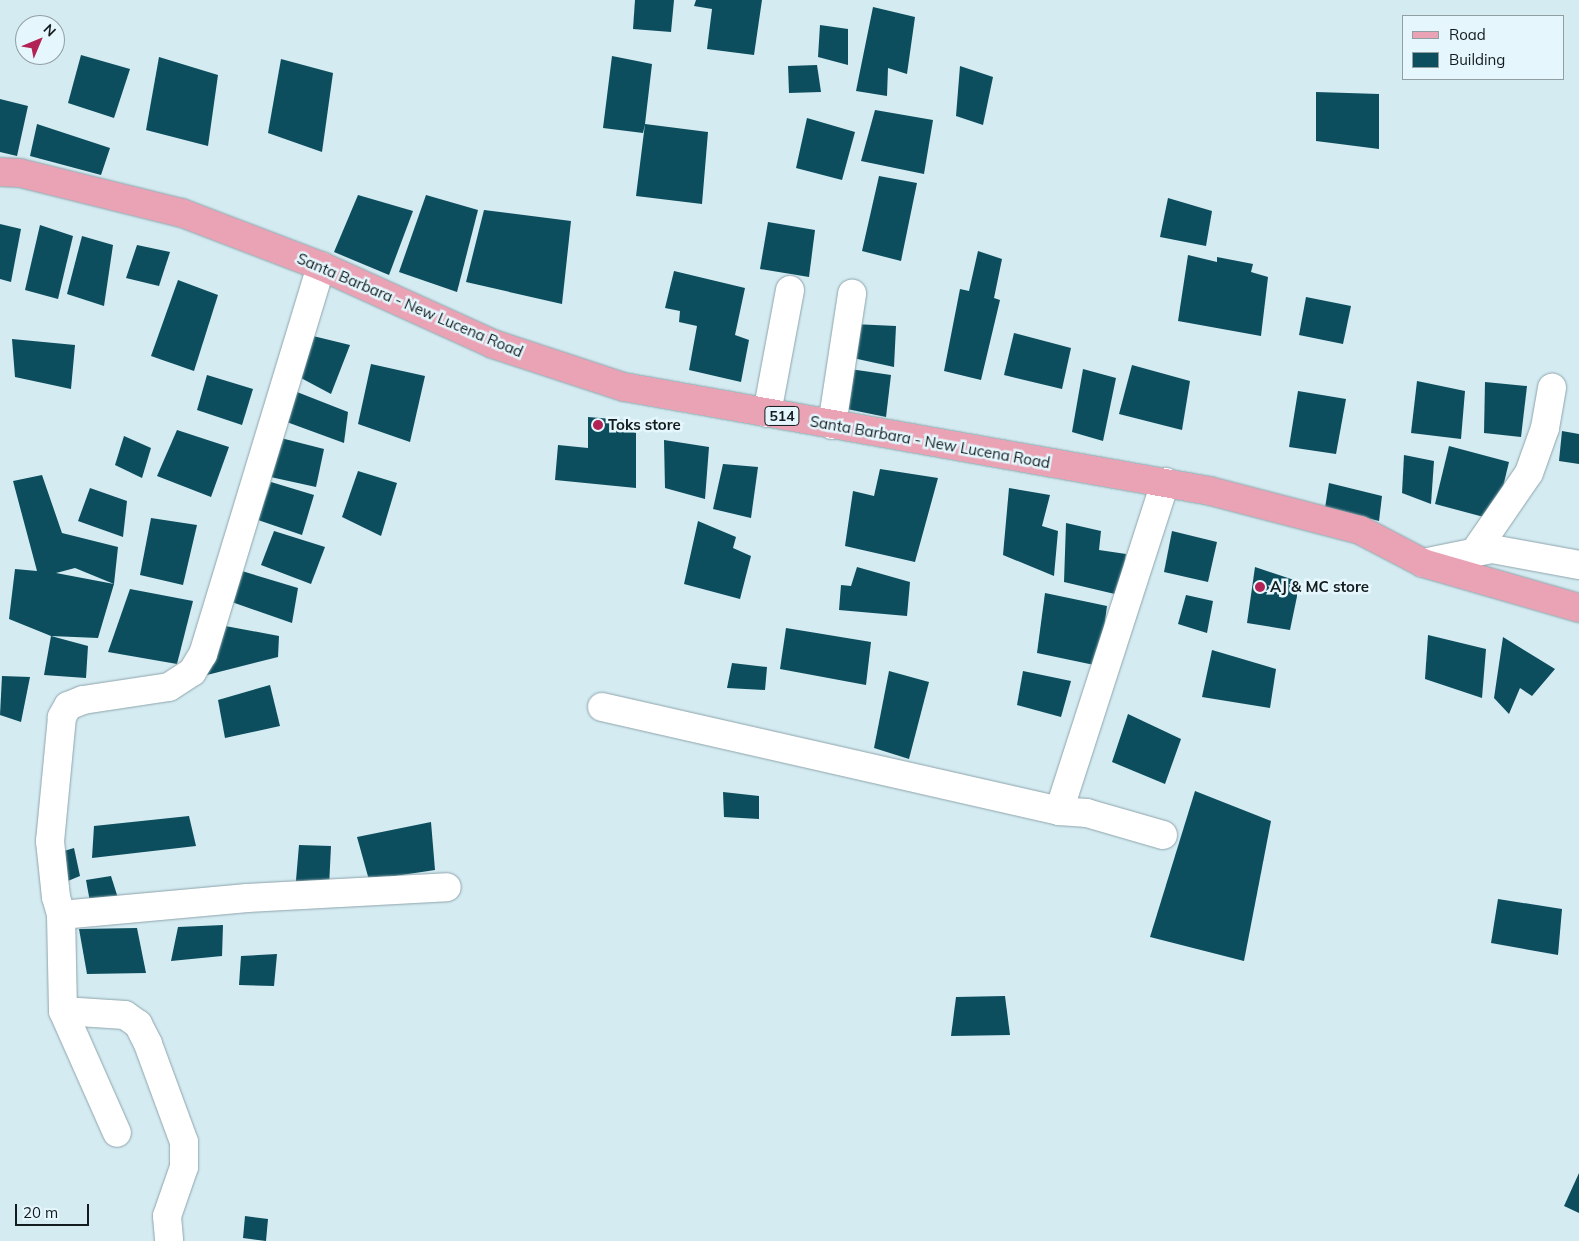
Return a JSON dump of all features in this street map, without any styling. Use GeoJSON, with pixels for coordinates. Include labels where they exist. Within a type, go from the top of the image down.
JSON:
{"type":"FeatureCollection","features":[{"type":"Feature","properties":{"kind":"main road","name":"Santa Barbara - New Lucena Road"},"geometry":{"type":"LineString","coordinates":[[0,172],[20,173],[182,213],[321,266],[493,344],[624,387],[1210,491],[1360,530],[1423,563],[1579,608]]}},
{"type":"Feature","properties":{"kind":"street"},"geometry":{"type":"LineString","coordinates":[[117,1133],[63,1011],[61,916],[56,897],[50,841],[62,717],[68,706],[83,700],[169,686],[192,672],[205,645],[321,266]]}},
{"type":"Feature","properties":{"kind":"street"},"geometry":{"type":"LineString","coordinates":[[767,413],[790,290]]}},
{"type":"Feature","properties":{"kind":"street"},"geometry":{"type":"LineString","coordinates":[[832,425],[852,294]]}},
{"type":"Feature","properties":{"kind":"street"},"geometry":{"type":"LineString","coordinates":[[1476,550],[1529,473],[1545,428],[1552,388]]}},
{"type":"Feature","properties":{"kind":"street"},"geometry":{"type":"LineString","coordinates":[[1059,811],[1165,482]]}},
{"type":"Feature","properties":{"kind":"street"},"geometry":{"type":"LineString","coordinates":[[1423,563],[1476,550],[1492,549],[1579,565]]}},
{"type":"Feature","properties":{"kind":"street"},"geometry":{"type":"LineString","coordinates":[[602,707],[1059,811],[1087,813],[1163,835]]}},
{"type":"Feature","properties":{"kind":"street"},"geometry":{"type":"LineString","coordinates":[[61,916],[247,898],[447,887]]}},
{"type":"Feature","properties":{"kind":"street"},"geometry":{"type":"LineString","coordinates":[[63,1011],[125,1015],[138,1024],[148,1044],[184,1142],[184,1167],[167,1216],[169,1241]]}},
{"type":"Feature","properties":{"kind":"building"},"geometry":{"type":"Polygon","coordinates":[[[635,0],[674,0],[671,32],[633,29],[635,0]]]}},
{"type":"Feature","properties":{"kind":"building"},"geometry":{"type":"Polygon","coordinates":[[[696,0],[762,0],[754,55],[707,49],[712,9],[694,6],[696,0]]]}},
{"type":"Feature","properties":{"kind":"building"},"geometry":{"type":"Polygon","coordinates":[[[873,7],[915,17],[907,74],[888,68],[887,96],[856,91],[873,7]]]}},
{"type":"Feature","properties":{"kind":"building"},"geometry":{"type":"Polygon","coordinates":[[[820,25],[848,29],[848,65],[818,57],[820,25]]]}},
{"type":"Feature","properties":{"kind":"building"},"geometry":{"type":"Polygon","coordinates":[[[81,55],[130,69],[114,118],[68,103],[81,55]]]}},
{"type":"Feature","properties":{"kind":"building"},"geometry":{"type":"Polygon","coordinates":[[[612,56],[652,64],[643,133],[603,128],[612,56]]]}},
{"type":"Feature","properties":{"kind":"building"},"geometry":{"type":"Polygon","coordinates":[[[159,57],[218,75],[208,146],[146,130],[159,57]]]}},
{"type":"Feature","properties":{"kind":"building"},"geometry":{"type":"Polygon","coordinates":[[[281,59],[333,73],[322,152],[268,133],[281,59]]]}},
{"type":"Feature","properties":{"kind":"building"},"geometry":{"type":"Polygon","coordinates":[[[817,65],[821,92],[789,93],[788,66],[817,65]]]}},
{"type":"Feature","properties":{"kind":"building"},"geometry":{"type":"Polygon","coordinates":[[[960,66],[993,77],[983,125],[956,116],[960,66]]]}},
{"type":"Feature","properties":{"kind":"building"},"geometry":{"type":"Polygon","coordinates":[[[1316,92],[1379,94],[1379,149],[1316,141],[1316,92]]]}},
{"type":"Feature","properties":{"kind":"building"},"geometry":{"type":"Polygon","coordinates":[[[0,99],[28,106],[17,156],[0,152],[0,99]]]}},
{"type":"Feature","properties":{"kind":"building"},"geometry":{"type":"Polygon","coordinates":[[[875,110],[933,120],[924,174],[861,161],[875,110]]]}},
{"type":"Feature","properties":{"kind":"building"},"geometry":{"type":"Polygon","coordinates":[[[807,118],[855,132],[842,180],[796,168],[807,118]]]}},
{"type":"Feature","properties":{"kind":"building"},"geometry":{"type":"Polygon","coordinates":[[[37,124],[110,148],[101,175],[30,156],[37,124]]]}},
{"type":"Feature","properties":{"kind":"building"},"geometry":{"type":"Polygon","coordinates":[[[645,124],[708,132],[702,204],[636,196],[645,124]]]}},
{"type":"Feature","properties":{"kind":"building"},"geometry":{"type":"Polygon","coordinates":[[[879,176],[917,183],[901,261],[862,251],[879,176]]]}},
{"type":"Feature","properties":{"kind":"building"},"geometry":{"type":"Polygon","coordinates":[[[358,195],[413,211],[389,275],[334,252],[358,195]]]}},
{"type":"Feature","properties":{"kind":"building"},"geometry":{"type":"Polygon","coordinates":[[[426,195],[478,210],[457,292],[399,272],[426,195]]]}},
{"type":"Feature","properties":{"kind":"building"},"geometry":{"type":"Polygon","coordinates":[[[1168,198],[1212,211],[1206,246],[1160,237],[1168,198]]]}},
{"type":"Feature","properties":{"kind":"building"},"geometry":{"type":"Polygon","coordinates":[[[484,210],[571,221],[562,304],[466,282],[484,210]]]}},
{"type":"Feature","properties":{"kind":"building"},"geometry":{"type":"Polygon","coordinates":[[[768,222],[815,230],[809,277],[760,269],[768,222]]]}},
{"type":"Feature","properties":{"kind":"building"},"geometry":{"type":"Polygon","coordinates":[[[0,224],[21,229],[11,282],[0,279],[0,224]]]}},
{"type":"Feature","properties":{"kind":"building"},"geometry":{"type":"Polygon","coordinates":[[[40,225],[73,236],[58,299],[25,290],[40,225]]]}},
{"type":"Feature","properties":{"kind":"building"},"geometry":{"type":"Polygon","coordinates":[[[82,236],[113,245],[104,306],[67,294],[82,236]]]}},
{"type":"Feature","properties":{"kind":"building"},"geometry":{"type":"Polygon","coordinates":[[[137,245],[170,252],[159,286],[126,278],[137,245]]]}},
{"type":"Feature","properties":{"kind":"building"},"geometry":{"type":"Polygon","coordinates":[[[978,251],[1002,259],[994,298],[1000,300],[981,380],[944,371],[960,289],[969,291],[978,251]]]}},
{"type":"Feature","properties":{"kind":"building"},"geometry":{"type":"Polygon","coordinates":[[[1188,255],[1217,262],[1217,257],[1253,264],[1251,272],[1268,277],[1261,336],[1178,321],[1188,255]]]}},
{"type":"Feature","properties":{"kind":"building"},"geometry":{"type":"Polygon","coordinates":[[[674,271],[745,288],[735,335],[749,340],[741,382],[689,370],[697,326],[679,322],[680,311],[665,308],[674,271]]]}},
{"type":"Feature","properties":{"kind":"building"},"geometry":{"type":"Polygon","coordinates":[[[178,280],[218,295],[194,371],[151,356],[178,280]]]}},
{"type":"Feature","properties":{"kind":"building"},"geometry":{"type":"Polygon","coordinates":[[[1306,297],[1351,306],[1343,344],[1299,335],[1306,297]]]}},
{"type":"Feature","properties":{"kind":"building"},"geometry":{"type":"Polygon","coordinates":[[[853,324],[896,326],[894,367],[853,358],[853,324]]]}},
{"type":"Feature","properties":{"kind":"building"},"geometry":{"type":"Polygon","coordinates":[[[1014,333],[1071,348],[1062,389],[1004,375],[1014,333]]]}},
{"type":"Feature","properties":{"kind":"building"},"geometry":{"type":"Polygon","coordinates":[[[313,336],[350,345],[331,394],[301,378],[313,336]]]}},
{"type":"Feature","properties":{"kind":"building"},"geometry":{"type":"Polygon","coordinates":[[[12,339],[75,345],[71,389],[15,377],[12,339]]]}},
{"type":"Feature","properties":{"kind":"building"},"geometry":{"type":"Polygon","coordinates":[[[371,364],[425,376],[410,442],[358,424],[371,364]]]}},
{"type":"Feature","properties":{"kind":"building"},"geometry":{"type":"Polygon","coordinates":[[[1132,365],[1190,381],[1182,430],[1119,414],[1132,365]]]}},
{"type":"Feature","properties":{"kind":"building"},"geometry":{"type":"Polygon","coordinates":[[[850,369],[891,375],[886,417],[847,409],[850,369]]]}},
{"type":"Feature","properties":{"kind":"building"},"geometry":{"type":"Polygon","coordinates":[[[1083,369],[1116,378],[1103,441],[1072,432],[1083,369]]]}},
{"type":"Feature","properties":{"kind":"building"},"geometry":{"type":"Polygon","coordinates":[[[207,375],[253,389],[242,425],[197,410],[207,375]]]}},
{"type":"Feature","properties":{"kind":"building"},"geometry":{"type":"Polygon","coordinates":[[[1417,381],[1465,391],[1461,439],[1411,433],[1417,381]]]}},
{"type":"Feature","properties":{"kind":"building"},"geometry":{"type":"Polygon","coordinates":[[[1485,382],[1527,386],[1521,437],[1484,433],[1485,382]]]}},
{"type":"Feature","properties":{"kind":"building"},"geometry":{"type":"Polygon","coordinates":[[[1298,391],[1346,399],[1336,454],[1289,447],[1298,391]]]}},
{"type":"Feature","properties":{"kind":"building"},"geometry":{"type":"Polygon","coordinates":[[[297,392],[348,412],[344,443],[284,421],[297,392]]]}},
{"type":"Feature","properties":{"kind":"building"},"geometry":{"type":"Polygon","coordinates":[[[588,417],[636,421],[636,488],[555,480],[558,445],[588,448],[588,417]]]}},
{"type":"Feature","properties":{"kind":"building"},"geometry":{"type":"Polygon","coordinates":[[[177,430],[229,447],[211,497],[157,476],[177,430]]]}},
{"type":"Feature","properties":{"kind":"building"},"geometry":{"type":"Polygon","coordinates":[[[1562,431],[1579,434],[1579,464],[1559,461],[1562,431]]]}},
{"type":"Feature","properties":{"kind":"building"},"geometry":{"type":"Polygon","coordinates":[[[124,436],[151,448],[142,478],[115,465],[124,436]]]}},
{"type":"Feature","properties":{"kind":"building"},"geometry":{"type":"Polygon","coordinates":[[[273,436],[324,449],[316,487],[266,476],[273,436]]]}},
{"type":"Feature","properties":{"kind":"building"},"geometry":{"type":"Polygon","coordinates":[[[664,440],[709,447],[705,499],[665,488],[664,440]]]}},
{"type":"Feature","properties":{"kind":"building"},"geometry":{"type":"Polygon","coordinates":[[[1449,446],[1509,462],[1495,520],[1435,504],[1449,446]]]}},
{"type":"Feature","properties":{"kind":"building"},"geometry":{"type":"Polygon","coordinates":[[[1404,455],[1434,461],[1431,504],[1402,493],[1404,455]]]}},
{"type":"Feature","properties":{"kind":"building"},"geometry":{"type":"Polygon","coordinates":[[[723,464],[758,467],[751,518],[713,509],[723,464]]]}},
{"type":"Feature","properties":{"kind":"building"},"geometry":{"type":"Polygon","coordinates":[[[880,469],[938,478],[915,562],[845,546],[853,491],[874,496],[880,469]]]}},
{"type":"Feature","properties":{"kind":"building"},"geometry":{"type":"Polygon","coordinates":[[[358,471],[397,483],[381,536],[342,517],[358,471]]]}},
{"type":"Feature","properties":{"kind":"building"},"geometry":{"type":"Polygon","coordinates":[[[42,475],[62,533],[118,547],[114,584],[98,638],[51,636],[9,619],[15,569],[37,571],[13,481],[42,475]],[[75,568],[56,573],[114,584],[75,568]]]}},
{"type":"Feature","properties":{"kind":"building"},"geometry":{"type":"Polygon","coordinates":[[[271,482],[314,495],[302,535],[258,520],[271,482]]]}},
{"type":"Feature","properties":{"kind":"building"},"geometry":{"type":"Polygon","coordinates":[[[1329,483],[1382,496],[1379,521],[1325,508],[1329,483]]]}},
{"type":"Feature","properties":{"kind":"building"},"geometry":{"type":"Polygon","coordinates":[[[90,488],[127,501],[123,537],[78,521],[90,488]]]}},
{"type":"Feature","properties":{"kind":"building"},"geometry":{"type":"Polygon","coordinates":[[[1009,488],[1050,495],[1042,526],[1058,531],[1054,576],[1003,555],[1009,488]]]}},
{"type":"Feature","properties":{"kind":"building"},"geometry":{"type":"Polygon","coordinates":[[[151,518],[197,525],[183,585],[140,575],[151,518]]]}},
{"type":"Feature","properties":{"kind":"building"},"geometry":{"type":"Polygon","coordinates":[[[698,521],[736,537],[733,548],[751,556],[740,599],[684,584],[698,521]]]}},
{"type":"Feature","properties":{"kind":"building"},"geometry":{"type":"Polygon","coordinates":[[[1066,523],[1101,531],[1099,550],[1126,554],[1119,595],[1064,582],[1066,523]]]}},
{"type":"Feature","properties":{"kind":"building"},"geometry":{"type":"Polygon","coordinates":[[[274,531],[325,547],[311,584],[261,565],[274,531]]]}},
{"type":"Feature","properties":{"kind":"building"},"geometry":{"type":"Polygon","coordinates":[[[1172,531],[1217,542],[1208,582],[1164,572],[1172,531]]]}},
{"type":"Feature","properties":{"kind":"building"},"geometry":{"type":"Polygon","coordinates":[[[857,567],[910,582],[907,616],[839,610],[841,585],[851,586],[857,567]]]}},
{"type":"Feature","properties":{"kind":"building"},"geometry":{"type":"Polygon","coordinates":[[[1255,567],[1300,582],[1290,630],[1247,623],[1255,567]]]}},
{"type":"Feature","properties":{"kind":"building"},"geometry":{"type":"Polygon","coordinates":[[[232,568],[298,588],[292,623],[226,600],[232,568]]]}},
{"type":"Feature","properties":{"kind":"building"},"geometry":{"type":"Polygon","coordinates":[[[130,589],[193,601],[177,664],[108,652],[130,589]]]}},
{"type":"Feature","properties":{"kind":"building"},"geometry":{"type":"Polygon","coordinates":[[[1045,593],[1107,606],[1099,666],[1037,653],[1045,593]]]}},
{"type":"Feature","properties":{"kind":"building"},"geometry":{"type":"Polygon","coordinates":[[[1186,595],[1213,601],[1207,633],[1178,624],[1186,595]]]}},
{"type":"Feature","properties":{"kind":"building"},"geometry":{"type":"Polygon","coordinates":[[[220,625],[279,636],[278,657],[203,676],[220,625]]]}},
{"type":"Feature","properties":{"kind":"building"},"geometry":{"type":"Polygon","coordinates":[[[786,628],[871,642],[866,685],[780,669],[786,628]]]}},
{"type":"Feature","properties":{"kind":"building"},"geometry":{"type":"Polygon","coordinates":[[[1428,635],[1486,649],[1482,698],[1425,679],[1428,635]]]}},
{"type":"Feature","properties":{"kind":"building"},"geometry":{"type":"Polygon","coordinates":[[[51,636],[88,646],[86,678],[44,675],[51,636]]]}},
{"type":"Feature","properties":{"kind":"building"},"geometry":{"type":"Polygon","coordinates":[[[1503,637],[1555,669],[1532,696],[1520,688],[1509,714],[1494,698],[1503,637]]]}},
{"type":"Feature","properties":{"kind":"building"},"geometry":{"type":"Polygon","coordinates":[[[1212,650],[1276,669],[1270,708],[1202,697],[1212,650]]]}},
{"type":"Feature","properties":{"kind":"building"},"geometry":{"type":"Polygon","coordinates":[[[732,663],[767,667],[765,690],[727,688],[732,663]]]}},
{"type":"Feature","properties":{"kind":"building"},"geometry":{"type":"Polygon","coordinates":[[[889,671],[929,682],[909,759],[874,748],[889,671]]]}},
{"type":"Feature","properties":{"kind":"building"},"geometry":{"type":"Polygon","coordinates":[[[1023,671],[1071,681],[1061,717],[1017,705],[1023,671]]]}},
{"type":"Feature","properties":{"kind":"building"},"geometry":{"type":"Polygon","coordinates":[[[2,676],[30,677],[21,722],[0,715],[2,676]]]}},
{"type":"Feature","properties":{"kind":"building"},"geometry":{"type":"Polygon","coordinates":[[[270,685],[280,726],[225,738],[218,700],[270,685]]]}},
{"type":"Feature","properties":{"kind":"building"},"geometry":{"type":"Polygon","coordinates":[[[1128,714],[1181,739],[1165,784],[1112,762],[1128,714]]]}},
{"type":"Feature","properties":{"kind":"building"},"geometry":{"type":"Polygon","coordinates":[[[1195,791],[1271,821],[1244,961],[1150,937],[1195,791]]]}},
{"type":"Feature","properties":{"kind":"building"},"geometry":{"type":"Polygon","coordinates":[[[723,792],[759,796],[759,819],[724,817],[723,792]]]}},
{"type":"Feature","properties":{"kind":"building"},"geometry":{"type":"Polygon","coordinates":[[[189,816],[196,846],[92,858],[94,826],[189,816]]]}},
{"type":"Feature","properties":{"kind":"building"},"geometry":{"type":"Polygon","coordinates":[[[431,822],[435,870],[369,880],[357,837],[431,822]]]}},
{"type":"Feature","properties":{"kind":"building"},"geometry":{"type":"Polygon","coordinates":[[[299,845],[331,846],[329,887],[295,892],[299,845]]]}},
{"type":"Feature","properties":{"kind":"building"},"geometry":{"type":"Polygon","coordinates":[[[74,848],[80,876],[63,883],[54,854],[74,848]]]}},
{"type":"Feature","properties":{"kind":"building"},"geometry":{"type":"Polygon","coordinates":[[[111,876],[118,898],[90,902],[86,880],[111,876]]]}},
{"type":"Feature","properties":{"kind":"building"},"geometry":{"type":"Polygon","coordinates":[[[1498,899],[1562,909],[1558,955],[1491,943],[1498,899]]]}},
{"type":"Feature","properties":{"kind":"building"},"geometry":{"type":"Polygon","coordinates":[[[223,925],[222,956],[171,961],[178,927],[223,925]]]}},
{"type":"Feature","properties":{"kind":"building"},"geometry":{"type":"Polygon","coordinates":[[[137,928],[146,973],[87,974],[79,929],[137,928]]]}},
{"type":"Feature","properties":{"kind":"building"},"geometry":{"type":"Polygon","coordinates":[[[277,954],[274,986],[239,985],[241,956],[277,954]]]}},
{"type":"Feature","properties":{"kind":"building"},"geometry":{"type":"Polygon","coordinates":[[[1005,996],[1010,1035],[951,1036],[956,997],[1005,996]]]}},
{"type":"Feature","properties":{"kind":"building"},"geometry":{"type":"Polygon","coordinates":[[[1579,1173],[1579,1213],[1564,1206],[1579,1173]]]}},
{"type":"Feature","properties":{"kind":"building"},"geometry":{"type":"Polygon","coordinates":[[[245,1216],[268,1219],[266,1241],[243,1238],[245,1216]]]}},
{"type":"Feature","properties":{"kind":"place","name":"Toks store"},"geometry":{"type":"Point","coordinates":[598,425]}},
{"type":"Feature","properties":{"kind":"place","name":"AJ & MC store"},"geometry":{"type":"Point","coordinates":[1260,587]}}]}
